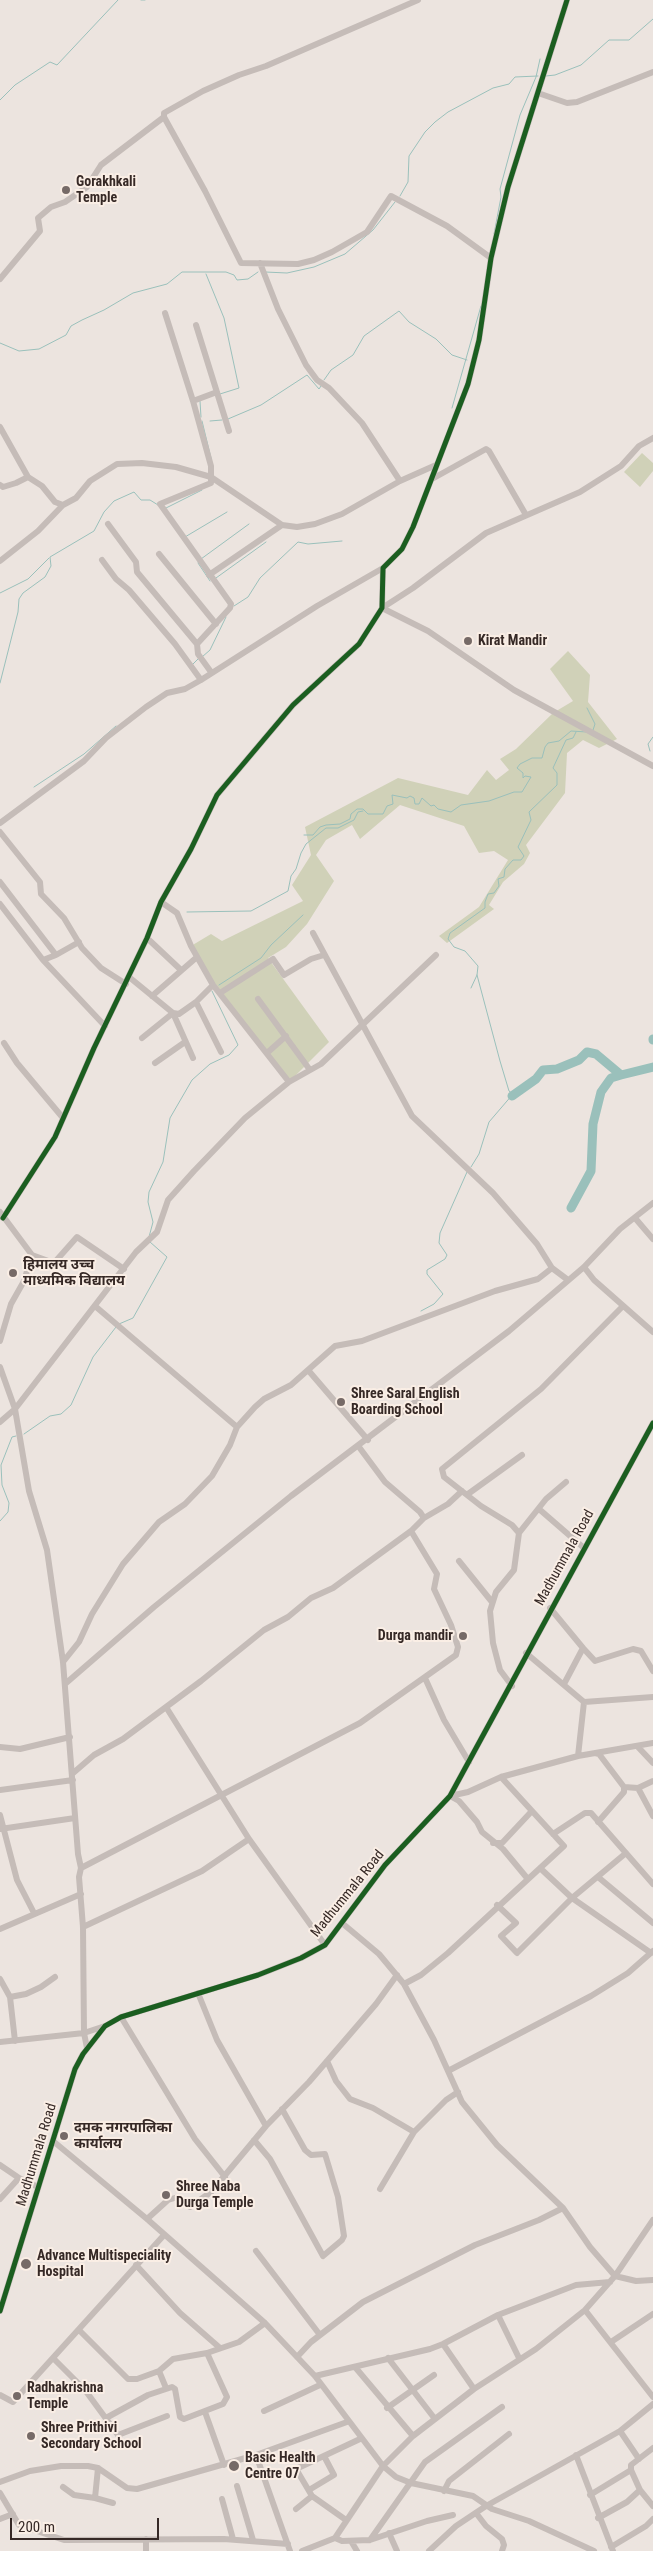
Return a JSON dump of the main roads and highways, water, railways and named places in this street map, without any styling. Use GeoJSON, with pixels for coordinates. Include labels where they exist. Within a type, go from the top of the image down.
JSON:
{"type":"FeatureCollection","features":[{"type":"Feature","properties":{"kind":"waterway"},"geometry":{"type":"LineString","coordinates":[[0,100],[15,85],[50,62],[57,65],[118,0]]}},
{"type":"Feature","properties":{"kind":"waterway"},"geometry":{"type":"LineString","coordinates":[[546,76],[555,75],[581,65],[609,40],[629,40],[653,19]]}},
{"type":"Feature","properties":{"kind":"waterway"},"geometry":{"type":"LineString","coordinates":[[494,234],[501,197],[500,189],[520,115],[536,77],[540,59]]}},
{"type":"Feature","properties":{"kind":"waterway"},"geometry":{"type":"LineString","coordinates":[[400,196],[408,182],[409,156],[425,132],[435,122],[448,112],[493,88],[509,84],[515,77],[538,76]]}},
{"type":"Feature","properties":{"kind":"waterway"},"geometry":{"type":"LineString","coordinates":[[265,272],[287,273],[314,267],[345,254],[373,230],[395,202]]}},
{"type":"Feature","properties":{"kind":"waterway"},"geometry":{"type":"LineString","coordinates":[[0,343],[19,351],[39,349],[66,335],[71,326],[82,320],[133,293],[167,284],[182,272],[226,272],[234,275],[237,280],[248,279],[258,272]]}},
{"type":"Feature","properties":{"kind":"waterway"},"geometry":{"type":"LineString","coordinates":[[206,274],[224,318],[239,388],[220,394]]}},
{"type":"Feature","properties":{"kind":"waterway"},"geometry":{"type":"LineString","coordinates":[[452,408],[481,306]]}},
{"type":"Feature","properties":{"kind":"waterway"},"geometry":{"type":"LineString","coordinates":[[324,380],[331,370],[353,355],[364,336],[399,311],[409,322],[436,339],[452,355],[467,360]]}},
{"type":"Feature","properties":{"kind":"waterway"},"geometry":{"type":"LineString","coordinates":[[228,419],[261,405],[307,375],[319,389],[321,386]]}},
{"type":"Feature","properties":{"kind":"waterway"},"geometry":{"type":"LineString","coordinates":[[200,401],[201,417]]}},
{"type":"Feature","properties":{"kind":"waterway"},"geometry":{"type":"LineString","coordinates":[[210,421],[222,420]]}},
{"type":"Feature","properties":{"kind":"waterway"},"geometry":{"type":"LineString","coordinates":[[202,421],[211,458]]}},
{"type":"Feature","properties":{"kind":"waterway"},"geometry":{"type":"LineString","coordinates":[[166,508],[202,490]]}},
{"type":"Feature","properties":{"kind":"waterway"},"geometry":{"type":"LineString","coordinates":[[0,683],[18,612],[19,599],[23,593],[45,577],[51,566],[50,557],[94,531],[104,512],[114,501],[134,492],[141,500],[150,500],[158,505]]}},
{"type":"Feature","properties":{"kind":"waterway"},"geometry":{"type":"LineString","coordinates":[[185,537],[227,512]]}},
{"type":"Feature","properties":{"kind":"waterway"},"geometry":{"type":"LineString","coordinates":[[201,559],[249,524]]}},
{"type":"Feature","properties":{"kind":"waterway"},"geometry":{"type":"LineString","coordinates":[[234,606],[248,597],[260,578],[298,542],[308,544],[342,541]]}},
{"type":"Feature","properties":{"kind":"waterway"},"geometry":{"type":"LineString","coordinates":[[216,578],[266,542]]}},
{"type":"Feature","properties":{"kind":"waterway"},"geometry":{"type":"LineString","coordinates":[[0,593],[28,579],[49,558]]}},
{"type":"Feature","properties":{"kind":"waterway"},"geometry":{"type":"LineString","coordinates":[[198,563],[210,581]]}},
{"type":"Feature","properties":{"kind":"waterway"},"geometry":{"type":"LineString","coordinates":[[202,657],[210,650],[226,617]]}},
{"type":"Feature","properties":{"kind":"waterway"},"geometry":{"type":"LineString","coordinates":[[193,664],[198,659]]}},
{"type":"Feature","properties":{"kind":"waterway"},"geometry":{"type":"LineString","coordinates":[[587,708],[595,724],[593,730]]}},
{"type":"Feature","properties":{"kind":"waterway"},"geometry":{"type":"LineString","coordinates":[[34,787],[84,754],[116,726]]}},
{"type":"Feature","properties":{"kind":"waterway"},"geometry":{"type":"LineString","coordinates":[[304,835],[313,835],[320,827],[326,825],[340,824],[350,819],[351,814],[357,809],[363,809],[368,814],[383,814],[387,806],[393,804],[392,795],[407,798],[410,796],[414,798],[415,804],[419,804],[422,798],[431,806],[434,805],[438,809],[451,812],[461,805],[489,801],[514,792],[522,792],[531,777],[525,776],[523,778],[523,773],[517,768],[520,764],[532,758],[542,758],[548,743],[559,741],[571,731],[587,732]]}},
{"type":"Feature","properties":{"kind":"waterway"},"geometry":{"type":"LineString","coordinates":[[471,988],[477,975],[478,966],[465,951],[454,947],[448,939],[450,933],[485,908],[488,894],[494,893],[499,886],[498,879],[504,877],[505,869],[513,860],[521,860],[524,856],[518,847],[531,820],[529,812],[557,785],[557,773],[553,768],[566,740],[573,738],[576,732]]}},
{"type":"Feature","properties":{"kind":"waterway"},"geometry":{"type":"LineString","coordinates":[[650,751],[648,744],[653,737]]}},
{"type":"Feature","properties":{"kind":"waterway"},"geometry":{"type":"LineString","coordinates":[[187,912],[251,911],[288,891],[291,876],[296,869],[306,844],[326,828],[338,828],[354,820],[358,812],[363,811]]}},
{"type":"Feature","properties":{"kind":"waterway"},"geometry":{"type":"LineString","coordinates":[[219,985],[261,958],[271,945],[303,915]]}},
{"type":"Feature","properties":{"kind":"waterway"},"geometry":{"type":"LineString","coordinates":[[471,1167],[479,1154],[489,1122],[513,1094],[509,1091],[477,975]]}},
{"type":"Feature","properties":{"kind":"waterway"},"geometry":{"type":"LineString","coordinates":[[149,1237],[153,1222],[148,1202],[149,1192],[163,1162],[170,1118],[192,1080],[210,1064],[229,1055],[238,1045],[212,991]]}},
{"type":"Feature","properties":{"kind":"waterway"},"geometry":{"type":"LineString","coordinates":[[512,1096],[536,1079],[543,1070],[557,1069],[579,1060],[587,1052],[596,1054],[621,1075],[653,1067]]}},
{"type":"Feature","properties":{"kind":"waterway"},"geometry":{"type":"LineString","coordinates":[[571,1208],[591,1171],[593,1124],[601,1092],[611,1078],[621,1075]]}},
{"type":"Feature","properties":{"kind":"waterway"},"geometry":{"type":"LineString","coordinates":[[421,1311],[434,1304],[443,1294],[427,1274],[427,1270],[445,1259],[447,1255],[439,1243],[440,1233],[467,1172]]}},
{"type":"Feature","properties":{"kind":"waterway"},"geometry":{"type":"LineString","coordinates":[[119,1324],[133,1318],[167,1257],[150,1242]]}},
{"type":"Feature","properties":{"kind":"waterway"},"geometry":{"type":"LineString","coordinates":[[24,1434],[50,1416],[61,1414],[71,1405],[93,1357],[116,1327]]}},
{"type":"Feature","properties":{"kind":"waterway"},"geometry":{"type":"LineString","coordinates":[[0,1521],[8,1512],[9,1503],[2,1485],[1,1465],[12,1437],[16,1436]]}},
{"type":"Feature","properties":{"kind":"place","name":"Gorakhkali Temple"},"geometry":{"type":"Point","coordinates":[66,190]}},
{"type":"Feature","properties":{"kind":"place","name":"Kirat Mandir"},"geometry":{"type":"Point","coordinates":[468,641]}},
{"type":"Feature","properties":{"kind":"place","name":"हिमालय उच्च माध्यमिक विद्यालय"},"geometry":{"type":"Point","coordinates":[13,1273]}},
{"type":"Feature","properties":{"kind":"place","name":"Shree Saral English Boarding School"},"geometry":{"type":"Point","coordinates":[341,1402]}},
{"type":"Feature","properties":{"kind":"place","name":"Durga mandir"},"geometry":{"type":"Point","coordinates":[463,1636]}},
{"type":"Feature","properties":{"kind":"place","name":"दमक नगरपालिका कार्यालय"},"geometry":{"type":"Point","coordinates":[64,2136]}},
{"type":"Feature","properties":{"kind":"place","name":"Shree Naba Durga Temple"},"geometry":{"type":"Point","coordinates":[166,2195]}},
{"type":"Feature","properties":{"kind":"place","name":"Advance Multispeciality Hospital"},"geometry":{"type":"Point","coordinates":[26,2264]}},
{"type":"Feature","properties":{"kind":"place","name":"Radhakrishna Temple"},"geometry":{"type":"Point","coordinates":[17,2396]}},
{"type":"Feature","properties":{"kind":"place","name":"Shree Prithivi Secondary School"},"geometry":{"type":"Point","coordinates":[31,2436]}},
{"type":"Feature","properties":{"kind":"place","name":"Basic Health Centre 07"},"geometry":{"type":"Point","coordinates":[234,2466]}}]}
